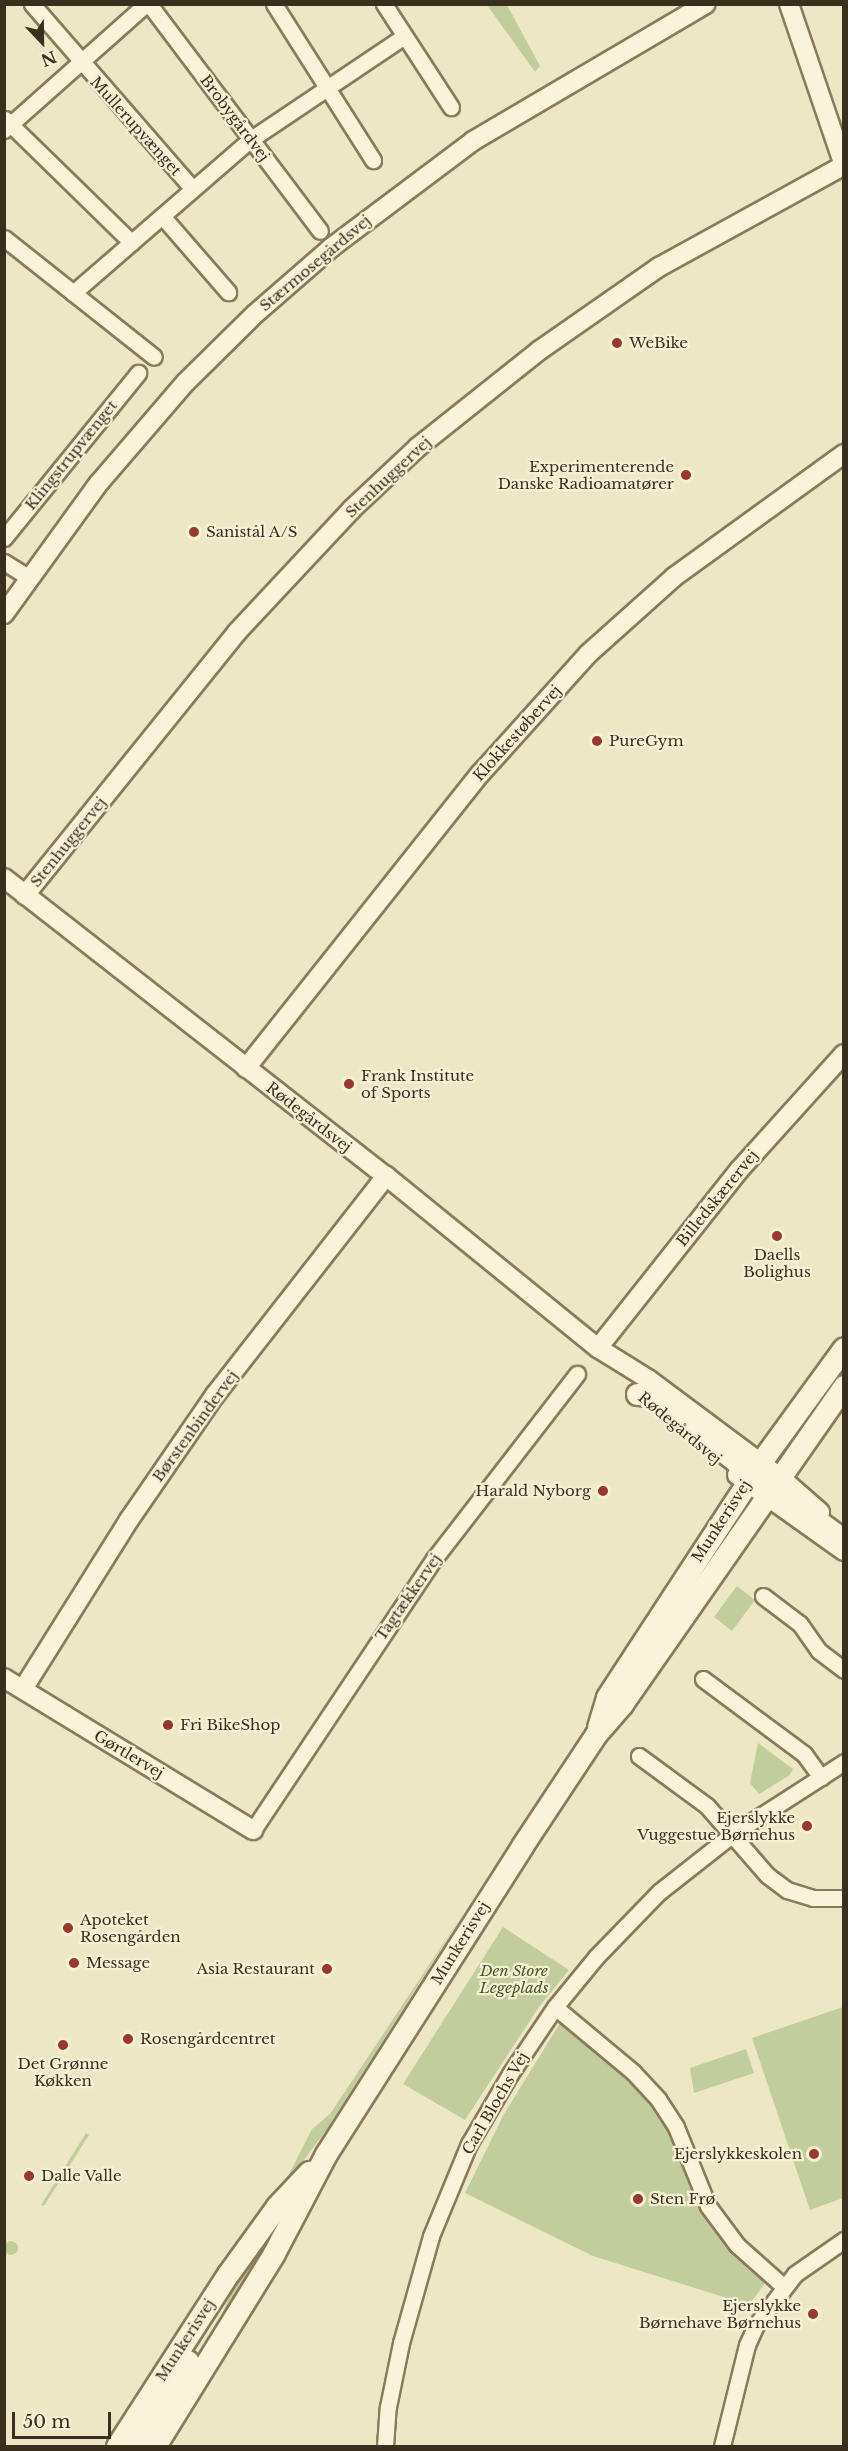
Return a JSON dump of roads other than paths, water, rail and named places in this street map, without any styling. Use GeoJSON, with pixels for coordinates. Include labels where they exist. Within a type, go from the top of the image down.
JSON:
{"type":"FeatureCollection","features":[{"type":"Feature","properties":{"kind":"main road","name":"Munkerisvej"},"geometry":{"type":"LineString","coordinates":[[156,2446],[274,2253],[326,2154],[596,1734],[622,1704],[671,1635],[840,1352]]}},
{"type":"Feature","properties":{"kind":"main road","name":"Munkerisvej"},"geometry":{"type":"LineString","coordinates":[[596,1734],[607,1697],[764,1481],[843,1386]]}},
{"type":"Feature","properties":{"kind":"main road"},"geometry":{"type":"LineString","coordinates":[[637,1394],[652,1395],[843,1540]]}},
{"type":"Feature","properties":{"kind":"main road","name":"Munkerisvej"},"geometry":{"type":"LineString","coordinates":[[117,2446],[228,2274],[277,2206],[326,2154]]}},
{"type":"Feature","properties":{"kind":"main road"},"geometry":{"type":"LineString","coordinates":[[137,2446],[215,2317],[228,2274]]}},
{"type":"Feature","properties":{"kind":"street","name":"Mullerupvænget"},"geometry":{"type":"LineString","coordinates":[[32,4],[80,63],[193,189]]}},
{"type":"Feature","properties":{"kind":"street"},"geometry":{"type":"LineString","coordinates":[[132,243],[7,124],[147,4]]}},
{"type":"Feature","properties":{"kind":"street","name":"Brobygårdvej"},"geometry":{"type":"LineString","coordinates":[[147,4],[320,231]]}},
{"type":"Feature","properties":{"kind":"street"},"geometry":{"type":"LineString","coordinates":[[274,4],[374,160]]}},
{"type":"Feature","properties":{"kind":"street"},"geometry":{"type":"LineString","coordinates":[[384,4],[451,107]]}},
{"type":"Feature","properties":{"kind":"street","name":"Stærmosegårdsvej"},"geometry":{"type":"LineString","coordinates":[[4,614],[28,577],[99,483],[186,382],[255,314],[332,247],[473,141],[706,4]]}},
{"type":"Feature","properties":{"kind":"street"},"geometry":{"type":"LineString","coordinates":[[789,4],[843,166]]}},
{"type":"Feature","properties":{"kind":"street","name":"Mullerupvænget"},"geometry":{"type":"LineString","coordinates":[[73,293],[251,139],[404,36]]}},
{"type":"Feature","properties":{"kind":"street","name":"Stenhuggervej"},"geometry":{"type":"LineString","coordinates":[[25,895],[230,640],[344,518],[418,447],[540,350],[650,274],[749,214],[843,166]]}},
{"type":"Feature","properties":{"kind":"street"},"geometry":{"type":"LineString","coordinates":[[162,216],[228,291]]}},
{"type":"Feature","properties":{"kind":"street"},"geometry":{"type":"LineString","coordinates":[[4,238],[154,357]]}},
{"type":"Feature","properties":{"kind":"street","name":"Klingstrupvænget"},"geometry":{"type":"LineString","coordinates":[[4,538],[138,373]]}},
{"type":"Feature","properties":{"kind":"street","name":"Klokkestøbervej"},"geometry":{"type":"LineString","coordinates":[[246,1068],[480,774],[588,654],[674,577],[843,454]]}},
{"type":"Feature","properties":{"kind":"street"},"geometry":{"type":"LineString","coordinates":[[4,562],[28,577]]}},
{"type":"Feature","properties":{"kind":"street","name":"Rødegårdsvej"},"geometry":{"type":"LineString","coordinates":[[4,878],[386,1176],[605,1353],[648,1379],[843,1551]]}},
{"type":"Feature","properties":{"kind":"street","name":"Billedskærervej"},"geometry":{"type":"LineString","coordinates":[[605,1353],[712,1202],[789,1111],[843,1054]]}},
{"type":"Feature","properties":{"kind":"street","name":"Børstenbindervej"},"geometry":{"type":"LineString","coordinates":[[23,1689],[129,1520],[215,1395],[386,1176]]}},
{"type":"Feature","properties":{"kind":"street","name":"Rødegårdsvej"},"geometry":{"type":"LineString","coordinates":[[605,1353],[637,1394]]}},
{"type":"Feature","properties":{"kind":"street","name":"Tagtækkervej"},"geometry":{"type":"LineString","coordinates":[[253,1830],[434,1559],[577,1374]]}},
{"type":"Feature","properties":{"kind":"street","name":"Rødegårdsvej"},"geometry":{"type":"LineString","coordinates":[[764,1481],[843,1533]]}},
{"type":"Feature","properties":{"kind":"street"},"geometry":{"type":"LineString","coordinates":[[763,1596],[800,1624],[819,1651],[843,1670]]}},
{"type":"Feature","properties":{"kind":"street","name":"Gørtlervej"},"geometry":{"type":"LineString","coordinates":[[4,1678],[253,1830]]}},
{"type":"Feature","properties":{"kind":"street"},"geometry":{"type":"LineString","coordinates":[[703,1679],[804,1754],[821,1777]]}},
{"type":"Feature","properties":{"kind":"street"},"geometry":{"type":"LineString","coordinates":[[639,1756],[707,1806],[720,1824],[734,1833],[767,1875],[787,1890],[813,1898],[843,1898]]}},
{"type":"Feature","properties":{"kind":"street","name":"Carl Blochs Vej"},"geometry":{"type":"LineString","coordinates":[[386,2446],[388,2407],[401,2343],[441,2211],[469,2144],[555,2007],[626,1925],[661,1891],[734,1833],[843,1762]]}},
{"type":"Feature","properties":{"kind":"street"},"geometry":{"type":"LineString","coordinates":[[555,2007],[633,2072],[658,2099],[676,2127],[712,2213],[737,2245],[783,2286]]}},
{"type":"Feature","properties":{"kind":"street"},"geometry":{"type":"LineString","coordinates":[[722,2446],[747,2346],[783,2286],[813,2258],[843,2240]]}},
{"type":"Feature","properties":{"kind":"place","name":"WeBike"},"geometry":{"type":"Point","coordinates":[617,343]}},
{"type":"Feature","properties":{"kind":"place","name":"Experimenterende Danske Radioamatører"},"geometry":{"type":"Point","coordinates":[686,475]}},
{"type":"Feature","properties":{"kind":"place","name":"Sanistål A/S"},"geometry":{"type":"Point","coordinates":[194,532]}},
{"type":"Feature","properties":{"kind":"place","name":"PureGym"},"geometry":{"type":"Point","coordinates":[597,741]}},
{"type":"Feature","properties":{"kind":"place","name":"Frank Institute of Sports"},"geometry":{"type":"Point","coordinates":[349,1084]}},
{"type":"Feature","properties":{"kind":"place","name":"Daells Bolighus"},"geometry":{"type":"Point","coordinates":[777,1236]}},
{"type":"Feature","properties":{"kind":"place","name":"Harald Nyborg"},"geometry":{"type":"Point","coordinates":[603,1491]}},
{"type":"Feature","properties":{"kind":"place","name":"Fri BikeShop"},"geometry":{"type":"Point","coordinates":[168,1725]}},
{"type":"Feature","properties":{"kind":"place","name":"Ejerslykke Vuggestue Børnehus"},"geometry":{"type":"Point","coordinates":[807,1826]}},
{"type":"Feature","properties":{"kind":"place","name":"Apoteket Rosengården"},"geometry":{"type":"Point","coordinates":[68,1928]}},
{"type":"Feature","properties":{"kind":"place","name":"Message"},"geometry":{"type":"Point","coordinates":[74,1963]}},
{"type":"Feature","properties":{"kind":"place","name":"Asia Restaurant"},"geometry":{"type":"Point","coordinates":[327,1969]}},
{"type":"Feature","properties":{"kind":"place","name":"Rosengårdcentret"},"geometry":{"type":"Point","coordinates":[128,2039]}},
{"type":"Feature","properties":{"kind":"place","name":"Det Grønne Køkken"},"geometry":{"type":"Point","coordinates":[63,2045]}},
{"type":"Feature","properties":{"kind":"place","name":"Ejerslykkeskolen"},"geometry":{"type":"Point","coordinates":[814,2154]}},
{"type":"Feature","properties":{"kind":"place","name":"Dalle Valle"},"geometry":{"type":"Point","coordinates":[29,2176]}},
{"type":"Feature","properties":{"kind":"place","name":"Sten Frø"},"geometry":{"type":"Point","coordinates":[638,2199]}},
{"type":"Feature","properties":{"kind":"place","name":"Ejerslykke Børnehave Børnehus"},"geometry":{"type":"Point","coordinates":[813,2314]}},
{"type":"Feature","properties":{"kind":"park label","name":"Den Store Legeplads"},"geometry":{"type":"Point","coordinates":[514,1978]}}]}
